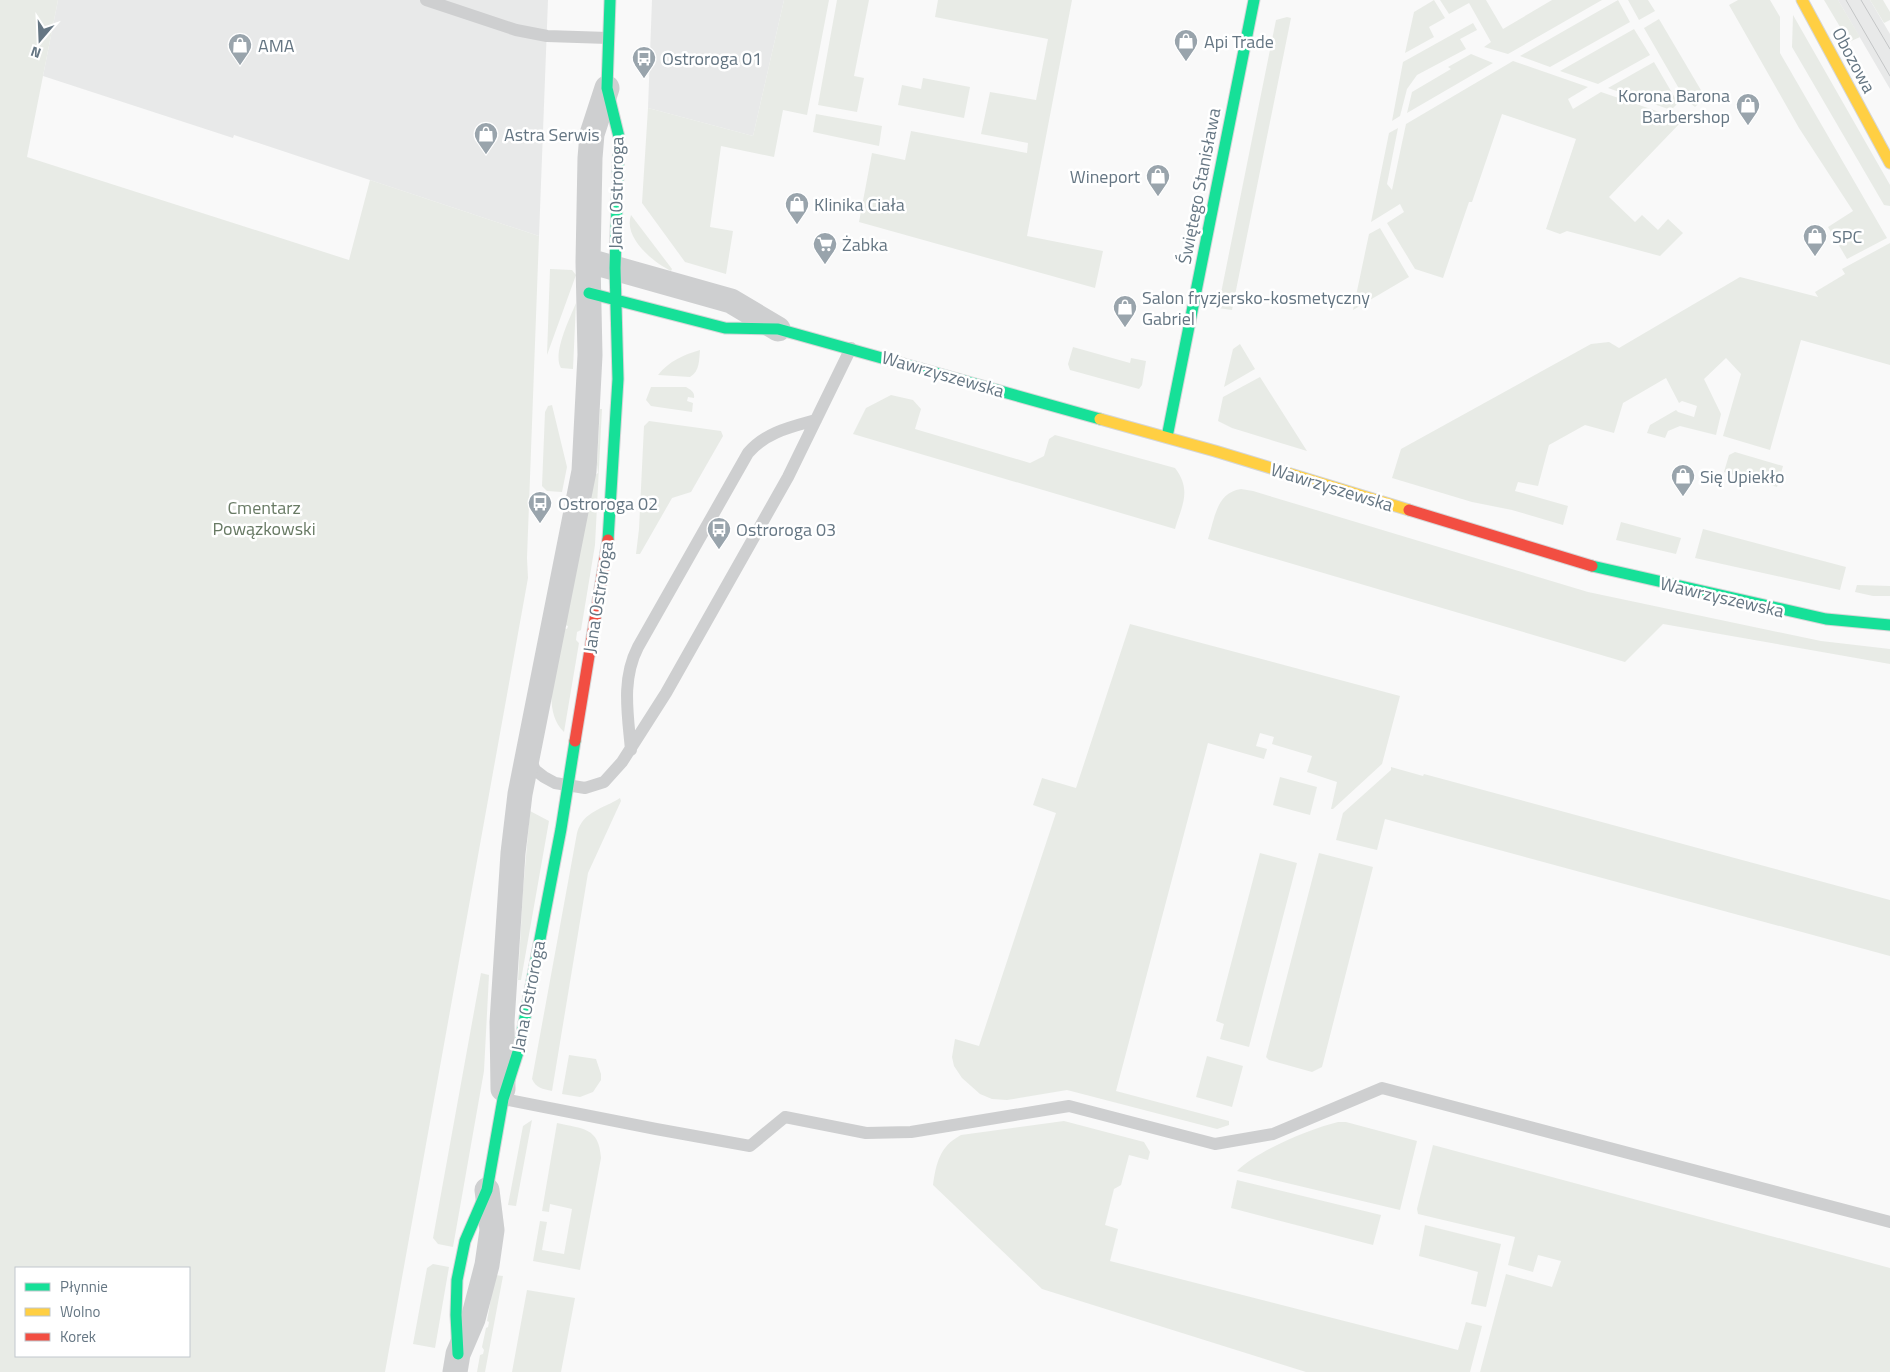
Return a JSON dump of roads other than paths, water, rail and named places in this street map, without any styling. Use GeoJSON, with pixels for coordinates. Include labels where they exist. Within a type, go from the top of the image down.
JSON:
{"type":"FeatureCollection","features":[{"type":"Feature","properties":{"kind":"street","name":"Jana Ostroroga"},"geometry":{"type":"LineString","coordinates":[[456,1363],[473,1319],[486,1265],[492,1230],[488,1190],[503,1098],[518,1049],[568,786],[607,548],[618,379],[615,268],[619,137],[607,88],[610,0]]}},
{"type":"Feature","properties":{"kind":"street","name":"Świętego Stanisława"},"geometry":{"type":"LineString","coordinates":[[1167,437],[1254,0]]}},
{"type":"Feature","properties":{"kind":"street","name":"Obozowa"},"geometry":{"type":"LineString","coordinates":[[1802,0],[1890,163]]}},
{"type":"Feature","properties":{"kind":"street","name":"Jana Ostroroga"},"geometry":{"type":"LineString","coordinates":[[503,1098],[502,1022],[513,853],[528,751],[584,471],[590,356],[588,262],[592,134],[607,88]]}},
{"type":"Feature","properties":{"kind":"street","name":"Wawrzyszewska"},"geometry":{"type":"LineString","coordinates":[[588,262],[731,301],[778,329]]}},
{"type":"Feature","properties":{"kind":"street","name":"Wawrzyszewska"},"geometry":{"type":"LineString","coordinates":[[589,293],[725,328],[778,329],[851,348],[1167,437],[1591,566],[1826,619],[1878,626],[1890,625]]}},
{"type":"Feature","properties":{"kind":"lane"},"geometry":{"type":"LineString","coordinates":[[426,0],[523,32],[547,36],[608,38]]}},
{"type":"Feature","properties":{"kind":"lane"},"geometry":{"type":"LineString","coordinates":[[528,751],[532,765],[539,774],[555,783],[585,788],[604,782],[631,750],[666,693],[784,485],[851,348]]}},
{"type":"Feature","properties":{"kind":"lane"},"geometry":{"type":"LineString","coordinates":[[631,750],[626,690],[630,666],[638,647],[748,453],[775,432],[816,420]]}},
{"type":"Feature","properties":{"kind":"lane"},"geometry":{"type":"LineString","coordinates":[[503,1098],[750,1146],[784,1117],[866,1133],[911,1132],[1070,1106],[1215,1144],[1273,1134],[1382,1088],[1890,1222]]}},
{"type":"Feature","properties":{"kind":"tram line"},"geometry":{"type":"LineString","coordinates":[[1846,0],[1890,76]]}},
{"type":"Feature","properties":{"kind":"tram line"},"geometry":{"type":"LineString","coordinates":[[1861,0],[1890,49]]}},
{"type":"Feature","properties":{"kind":"place","name":"Api Trade"},"geometry":{"type":"Point","coordinates":[1186,62]}},
{"type":"Feature","properties":{"kind":"place","name":"AMA"},"geometry":{"type":"Point","coordinates":[240,66]}},
{"type":"Feature","properties":{"kind":"place","name":"Ostroroga 01"},"geometry":{"type":"Point","coordinates":[644,79]}},
{"type":"Feature","properties":{"kind":"place","name":"Korona Barona Barbershop"},"geometry":{"type":"Point","coordinates":[1748,126]}},
{"type":"Feature","properties":{"kind":"place","name":"Astra Serwis"},"geometry":{"type":"Point","coordinates":[486,155]}},
{"type":"Feature","properties":{"kind":"place","name":"Wineport"},"geometry":{"type":"Point","coordinates":[1158,197]}},
{"type":"Feature","properties":{"kind":"place","name":"Klinika Ciała"},"geometry":{"type":"Point","coordinates":[797,225]}},
{"type":"Feature","properties":{"kind":"place","name":"SPC"},"geometry":{"type":"Point","coordinates":[1815,257]}},
{"type":"Feature","properties":{"kind":"place","name":"Żabka"},"geometry":{"type":"Point","coordinates":[825,265]}},
{"type":"Feature","properties":{"kind":"place","name":"Salon fryzjersko-kosmetyczny Gabriel"},"geometry":{"type":"Point","coordinates":[1125,328]}},
{"type":"Feature","properties":{"kind":"place","name":"Się Upiekło"},"geometry":{"type":"Point","coordinates":[1683,497]}},
{"type":"Feature","properties":{"kind":"place","name":"Ostroroga 02"},"geometry":{"type":"Point","coordinates":[540,524]}},
{"type":"Feature","properties":{"kind":"place","name":"Ostroroga 03"},"geometry":{"type":"Point","coordinates":[719,550]}},
{"type":"Feature","properties":{"kind":"park label","name":"Cmentarz Powązkowski"},"geometry":{"type":"Point","coordinates":[264,517]}}]}
